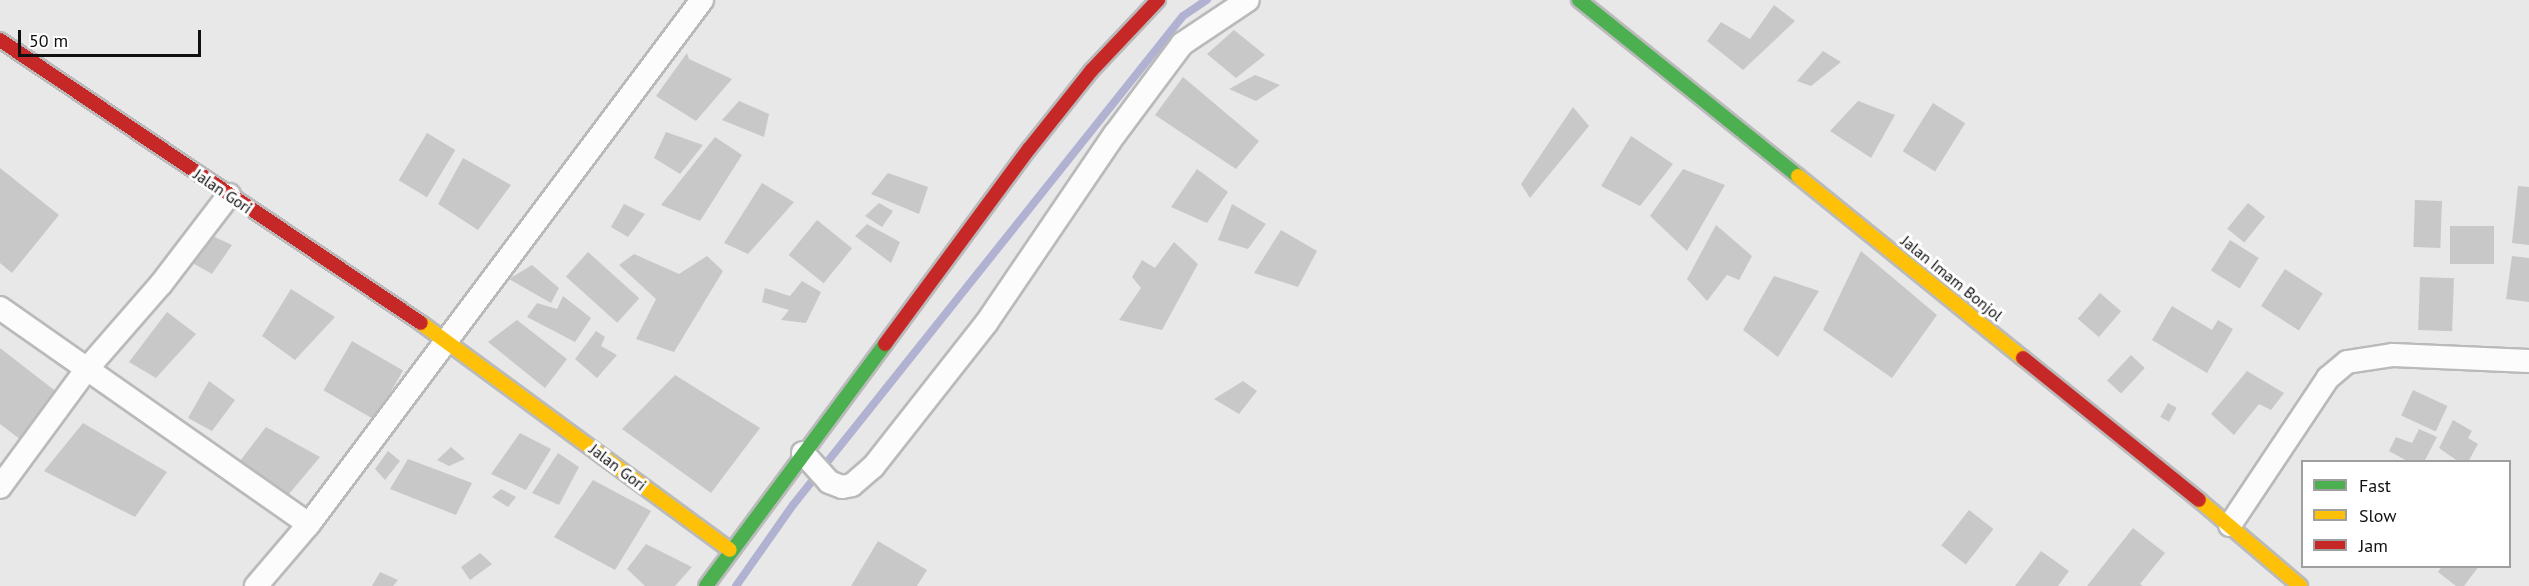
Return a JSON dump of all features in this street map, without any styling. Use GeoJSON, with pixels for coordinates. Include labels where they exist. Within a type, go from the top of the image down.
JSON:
{"type":"FeatureCollection","features":[{"type":"Feature","properties":{"kind":"street"},"geometry":{"type":"LineString","coordinates":[[706,586],[730,550],[806,457],[1029,149],[1091,71],[1158,0]]}},
{"type":"Feature","properties":{"kind":"street"},"geometry":{"type":"LineString","coordinates":[[806,457],[829,482],[847,487],[873,467],[987,322],[1116,134],[1182,44],[1248,0]]}},
{"type":"Feature","properties":{"kind":"street","name":"Jalan Imam Bonjol"},"geometry":{"type":"LineString","coordinates":[[1579,0],[2230,525],[2300,586]]}},
{"type":"Feature","properties":{"kind":"street"},"geometry":{"type":"LineString","coordinates":[[256,586],[309,524],[448,341],[693,3]]}},
{"type":"Feature","properties":{"kind":"street","name":"Jalan Gori"},"geometry":{"type":"LineString","coordinates":[[0,40],[448,341],[730,550]]}},
{"type":"Feature","properties":{"kind":"street"},"geometry":{"type":"LineString","coordinates":[[0,487],[86,370],[160,284],[229,195]]}},
{"type":"Feature","properties":{"kind":"street"},"geometry":{"type":"LineString","coordinates":[[0,309],[309,524]]}},
{"type":"Feature","properties":{"kind":"street"},"geometry":{"type":"LineString","coordinates":[[2230,525],[2328,378],[2347,363],[2393,355],[2529,362]]}},
{"type":"Feature","properties":{"kind":"building"},"geometry":{"type":"Polygon","coordinates":[[[1774,5],[1795,21],[1743,70],[1707,41],[1721,22],[1750,39],[1774,5]]]}},
{"type":"Feature","properties":{"kind":"building"},"geometry":{"type":"Polygon","coordinates":[[[1234,30],[1265,55],[1236,78],[1207,54],[1234,30]]]}},
{"type":"Feature","properties":{"kind":"building"},"geometry":{"type":"Polygon","coordinates":[[[1823,51],[1841,62],[1811,86],[1797,81],[1823,51]]]}},
{"type":"Feature","properties":{"kind":"building"},"geometry":{"type":"Polygon","coordinates":[[[687,53],[689,59],[732,79],[696,121],[656,96],[687,53]]]}},
{"type":"Feature","properties":{"kind":"building"},"geometry":{"type":"Polygon","coordinates":[[[1255,75],[1280,85],[1256,101],[1229,89],[1255,75]]]}},
{"type":"Feature","properties":{"kind":"building"},"geometry":{"type":"Polygon","coordinates":[[[1183,77],[1259,141],[1236,169],[1155,115],[1183,77]]]}},
{"type":"Feature","properties":{"kind":"building"},"geometry":{"type":"Polygon","coordinates":[[[739,101],[769,114],[764,137],[722,120],[739,101]]]}},
{"type":"Feature","properties":{"kind":"building"},"geometry":{"type":"Polygon","coordinates":[[[1858,101],[1895,115],[1871,158],[1830,131],[1858,101]]]}},
{"type":"Feature","properties":{"kind":"building"},"geometry":{"type":"Polygon","coordinates":[[[1933,103],[1965,123],[1935,171],[1903,151],[1933,103]]]}},
{"type":"Feature","properties":{"kind":"building"},"geometry":{"type":"Polygon","coordinates":[[[1573,107],[1589,126],[1530,198],[1521,184],[1573,107]]]}},
{"type":"Feature","properties":{"kind":"building"},"geometry":{"type":"Polygon","coordinates":[[[666,132],[703,145],[680,174],[654,158],[666,132]]]}},
{"type":"Feature","properties":{"kind":"building"},"geometry":{"type":"Polygon","coordinates":[[[427,133],[455,150],[427,197],[399,180],[427,133]]]}},
{"type":"Feature","properties":{"kind":"building"},"geometry":{"type":"Polygon","coordinates":[[[1631,136],[1673,164],[1640,206],[1601,186],[1631,136]]]}},
{"type":"Feature","properties":{"kind":"building"},"geometry":{"type":"Polygon","coordinates":[[[715,137],[742,155],[700,221],[661,205],[715,137]]]}},
{"type":"Feature","properties":{"kind":"building"},"geometry":{"type":"Polygon","coordinates":[[[463,158],[511,185],[478,230],[438,204],[463,158]]]}},
{"type":"Feature","properties":{"kind":"building"},"geometry":{"type":"Polygon","coordinates":[[[0,168],[59,215],[12,273],[0,263],[0,168]]]}},
{"type":"Feature","properties":{"kind":"building"},"geometry":{"type":"Polygon","coordinates":[[[1197,169],[1228,192],[1207,223],[1171,207],[1197,169]]]}},
{"type":"Feature","properties":{"kind":"building"},"geometry":{"type":"Polygon","coordinates":[[[1683,169],[1725,185],[1687,251],[1650,216],[1683,169]]]}},
{"type":"Feature","properties":{"kind":"building"},"geometry":{"type":"Polygon","coordinates":[[[888,173],[928,187],[919,214],[871,194],[888,173]]]}},
{"type":"Feature","properties":{"kind":"building"},"geometry":{"type":"Polygon","coordinates":[[[762,183],[794,202],[748,254],[724,243],[762,183]]]}},
{"type":"Feature","properties":{"kind":"building"},"geometry":{"type":"Polygon","coordinates":[[[2518,186],[2529,187],[2529,245],[2512,243],[2518,186]]]}},
{"type":"Feature","properties":{"kind":"building"},"geometry":{"type":"Polygon","coordinates":[[[2415,200],[2442,201],[2440,248],[2413,247],[2415,200]]]}},
{"type":"Feature","properties":{"kind":"building"},"geometry":{"type":"Polygon","coordinates":[[[879,203],[893,211],[882,227],[865,216],[879,203]]]}},
{"type":"Feature","properties":{"kind":"building"},"geometry":{"type":"Polygon","coordinates":[[[2248,203],[2265,217],[2244,242],[2227,229],[2248,203]]]}},
{"type":"Feature","properties":{"kind":"building"},"geometry":{"type":"Polygon","coordinates":[[[624,204],[645,214],[628,237],[611,227],[624,204]]]}},
{"type":"Feature","properties":{"kind":"building"},"geometry":{"type":"Polygon","coordinates":[[[1232,204],[1266,224],[1248,249],[1218,240],[1232,204]]]}},
{"type":"Feature","properties":{"kind":"building"},"geometry":{"type":"Polygon","coordinates":[[[817,220],[852,248],[824,283],[789,255],[817,220]]]}},
{"type":"Feature","properties":{"kind":"building"},"geometry":{"type":"Polygon","coordinates":[[[867,224],[900,242],[891,263],[855,236],[867,224]]]}},
{"type":"Feature","properties":{"kind":"building"},"geometry":{"type":"Polygon","coordinates":[[[1716,225],[1752,256],[1739,280],[1727,275],[1707,301],[1687,279],[1716,225]]]}},
{"type":"Feature","properties":{"kind":"building"},"geometry":{"type":"Polygon","coordinates":[[[2450,226],[2494,226],[2494,264],[2450,264],[2450,226]]]}},
{"type":"Feature","properties":{"kind":"building"},"geometry":{"type":"Polygon","coordinates":[[[1281,230],[1317,251],[1298,287],[1254,273],[1281,230]]]}},
{"type":"Feature","properties":{"kind":"building"},"geometry":{"type":"Polygon","coordinates":[[[206,233],[232,245],[212,274],[187,260],[206,233]]]}},
{"type":"Feature","properties":{"kind":"building"},"geometry":{"type":"Polygon","coordinates":[[[2230,240],[2259,258],[2240,289],[2211,271],[2230,240]]]}},
{"type":"Feature","properties":{"kind":"building"},"geometry":{"type":"Polygon","coordinates":[[[1174,242],[1198,264],[1162,330],[1119,320],[1141,288],[1132,277],[1142,260],[1155,268],[1174,242]]]}},
{"type":"Feature","properties":{"kind":"building"},"geometry":{"type":"Polygon","coordinates":[[[1861,251],[1937,315],[1892,378],[1823,330],[1861,251]]]}},
{"type":"Feature","properties":{"kind":"building"},"geometry":{"type":"Polygon","coordinates":[[[588,252],[639,298],[617,323],[566,277],[588,252]]]}},
{"type":"Feature","properties":{"kind":"building"},"geometry":{"type":"Polygon","coordinates":[[[634,254],[679,274],[707,256],[723,271],[674,352],[636,339],[656,299],[619,265],[634,254]]]}},
{"type":"Feature","properties":{"kind":"building"},"geometry":{"type":"Polygon","coordinates":[[[2512,256],[2529,258],[2529,302],[2506,299],[2512,256]]]}},
{"type":"Feature","properties":{"kind":"building"},"geometry":{"type":"Polygon","coordinates":[[[532,265],[559,288],[551,303],[509,279],[532,265]]]}},
{"type":"Feature","properties":{"kind":"building"},"geometry":{"type":"Polygon","coordinates":[[[2285,269],[2323,294],[2299,330],[2261,306],[2285,269]]]}},
{"type":"Feature","properties":{"kind":"building"},"geometry":{"type":"Polygon","coordinates":[[[1774,276],[1819,291],[1778,357],[1743,330],[1774,276]]]}},
{"type":"Feature","properties":{"kind":"building"},"geometry":{"type":"Polygon","coordinates":[[[2420,277],[2454,278],[2452,331],[2418,330],[2420,277]]]}},
{"type":"Feature","properties":{"kind":"building"},"geometry":{"type":"Polygon","coordinates":[[[802,281],[821,292],[806,323],[781,320],[789,310],[762,302],[765,288],[790,296],[802,281]]]}},
{"type":"Feature","properties":{"kind":"building"},"geometry":{"type":"Polygon","coordinates":[[[291,289],[335,317],[295,360],[262,336],[291,289]]]}},
{"type":"Feature","properties":{"kind":"building"},"geometry":{"type":"Polygon","coordinates":[[[2100,293],[2121,311],[2099,337],[2078,319],[2100,293]]]}},
{"type":"Feature","properties":{"kind":"building"},"geometry":{"type":"Polygon","coordinates":[[[563,296],[591,318],[575,342],[527,317],[537,303],[557,309],[563,296]]]}},
{"type":"Feature","properties":{"kind":"building"},"geometry":{"type":"Polygon","coordinates":[[[2172,306],[2212,330],[2218,320],[2233,329],[2207,373],[2152,340],[2172,306]]]}},
{"type":"Feature","properties":{"kind":"building"},"geometry":{"type":"Polygon","coordinates":[[[167,312],[196,334],[156,378],[129,362],[167,312]]]}},
{"type":"Feature","properties":{"kind":"building"},"geometry":{"type":"Polygon","coordinates":[[[517,320],[567,359],[545,388],[488,342],[517,320]]]}},
{"type":"Feature","properties":{"kind":"building"},"geometry":{"type":"Polygon","coordinates":[[[596,331],[605,337],[601,346],[617,355],[597,378],[575,359],[596,331]]]}},
{"type":"Feature","properties":{"kind":"building"},"geometry":{"type":"Polygon","coordinates":[[[352,341],[403,370],[375,420],[324,390],[352,341]]]}},
{"type":"Feature","properties":{"kind":"building"},"geometry":{"type":"Polygon","coordinates":[[[0,348],[58,393],[21,440],[0,424],[0,348]]]}},
{"type":"Feature","properties":{"kind":"building"},"geometry":{"type":"Polygon","coordinates":[[[2131,355],[2145,368],[2121,394],[2107,381],[2131,355]]]}},
{"type":"Feature","properties":{"kind":"building"},"geometry":{"type":"Polygon","coordinates":[[[2247,371],[2284,393],[2271,410],[2259,404],[2234,435],[2211,414],[2247,371]]]}},
{"type":"Feature","properties":{"kind":"building"},"geometry":{"type":"Polygon","coordinates":[[[675,375],[760,428],[711,493],[622,429],[675,375]]]}},
{"type":"Feature","properties":{"kind":"building"},"geometry":{"type":"Polygon","coordinates":[[[209,381],[235,400],[212,431],[188,418],[209,381]]]}},
{"type":"Feature","properties":{"kind":"building"},"geometry":{"type":"Polygon","coordinates":[[[1243,381],[1257,391],[1239,414],[1214,399],[1243,381]]]}},
{"type":"Feature","properties":{"kind":"building"},"geometry":{"type":"Polygon","coordinates":[[[2413,390],[2447,406],[2436,431],[2401,415],[2413,390]]]}},
{"type":"Feature","properties":{"kind":"building"},"geometry":{"type":"Polygon","coordinates":[[[2168,403],[2177,408],[2169,422],[2160,417],[2168,403]]]}},
{"type":"Feature","properties":{"kind":"building"},"geometry":{"type":"Polygon","coordinates":[[[2453,420],[2472,431],[2468,438],[2478,444],[2469,460],[2456,460],[2439,448],[2453,420]]]}},
{"type":"Feature","properties":{"kind":"building"},"geometry":{"type":"Polygon","coordinates":[[[83,423],[167,472],[135,517],[44,471],[83,423]]]}},
{"type":"Feature","properties":{"kind":"building"},"geometry":{"type":"Polygon","coordinates":[[[266,427],[320,457],[289,494],[240,461],[266,427]]]}},
{"type":"Feature","properties":{"kind":"building"},"geometry":{"type":"Polygon","coordinates":[[[2419,429],[2437,437],[2425,460],[2405,460],[2389,451],[2396,437],[2412,443],[2419,429]]]}},
{"type":"Feature","properties":{"kind":"building"},"geometry":{"type":"Polygon","coordinates":[[[520,433],[551,449],[526,490],[491,474],[520,433]]]}},
{"type":"Feature","properties":{"kind":"building"},"geometry":{"type":"Polygon","coordinates":[[[451,447],[465,459],[449,466],[437,460],[451,447]]]}},
{"type":"Feature","properties":{"kind":"building"},"geometry":{"type":"Polygon","coordinates":[[[388,451],[400,461],[385,480],[375,469],[388,451]]]}},
{"type":"Feature","properties":{"kind":"building"},"geometry":{"type":"Polygon","coordinates":[[[558,453],[579,467],[559,505],[532,493],[558,453]]]}},
{"type":"Feature","properties":{"kind":"building"},"geometry":{"type":"Polygon","coordinates":[[[408,459],[472,483],[456,515],[390,489],[408,459]]]}},
{"type":"Feature","properties":{"kind":"building"},"geometry":{"type":"Polygon","coordinates":[[[593,480],[651,511],[615,570],[554,537],[593,480]]]}},
{"type":"Feature","properties":{"kind":"building"},"geometry":{"type":"Polygon","coordinates":[[[501,489],[516,497],[508,507],[492,497],[501,489]]]}},
{"type":"Feature","properties":{"kind":"building"},"geometry":{"type":"Polygon","coordinates":[[[1969,510],[1993,529],[1966,565],[1941,545],[1969,510]]]}},
{"type":"Feature","properties":{"kind":"building"},"geometry":{"type":"Polygon","coordinates":[[[2133,528],[2165,553],[2140,584],[2143,586],[2087,586],[2133,528]]]}},
{"type":"Feature","properties":{"kind":"building"},"geometry":{"type":"Polygon","coordinates":[[[878,541],[927,570],[917,586],[851,586],[878,541]]]}},
{"type":"Feature","properties":{"kind":"building"},"geometry":{"type":"Polygon","coordinates":[[[646,544],[692,567],[675,586],[645,586],[627,569],[646,544]]]}},
{"type":"Feature","properties":{"kind":"building"},"geometry":{"type":"Polygon","coordinates":[[[2041,551],[2069,571],[2058,586],[2015,586],[2041,551]]]}},
{"type":"Feature","properties":{"kind":"building"},"geometry":{"type":"Polygon","coordinates":[[[480,553],[492,564],[470,580],[461,567],[480,553]]]}},
{"type":"Feature","properties":{"kind":"building"},"geometry":{"type":"Polygon","coordinates":[[[2441,568],[2478,568],[2464,586],[2456,586],[2438,572],[2441,568]]]}},
{"type":"Feature","properties":{"kind":"building"},"geometry":{"type":"Polygon","coordinates":[[[380,572],[398,580],[393,586],[372,586],[380,572]]]}},
{"type":"Feature","properties":{"kind":"waterway"},"geometry":{"type":"LineString","coordinates":[[736,586],[793,505],[1183,16],[1207,0]]}},
{"type":"Feature","properties":{"kind":"traffic: fast"},"geometry":{"type":"LineString","coordinates":[[1579,0],[1798,176]]}},
{"type":"Feature","properties":{"kind":"traffic: fast"},"geometry":{"type":"LineString","coordinates":[[706,586],[885,344]]}},
{"type":"Feature","properties":{"kind":"traffic: slow"},"geometry":{"type":"LineString","coordinates":[[1798,176],[2023,358]]}},
{"type":"Feature","properties":{"kind":"traffic: slow"},"geometry":{"type":"LineString","coordinates":[[421,323],[730,550]]}},
{"type":"Feature","properties":{"kind":"traffic: slow"},"geometry":{"type":"LineString","coordinates":[[2199,500],[2300,586]]}},
{"type":"Feature","properties":{"kind":"traffic: jam"},"geometry":{"type":"LineString","coordinates":[[885,344],[1029,149],[1091,71],[1158,0]]}},
{"type":"Feature","properties":{"kind":"traffic: jam"},"geometry":{"type":"LineString","coordinates":[[0,40],[421,323]]}},
{"type":"Feature","properties":{"kind":"traffic: jam"},"geometry":{"type":"LineString","coordinates":[[2023,358],[2199,500]]}}]}
